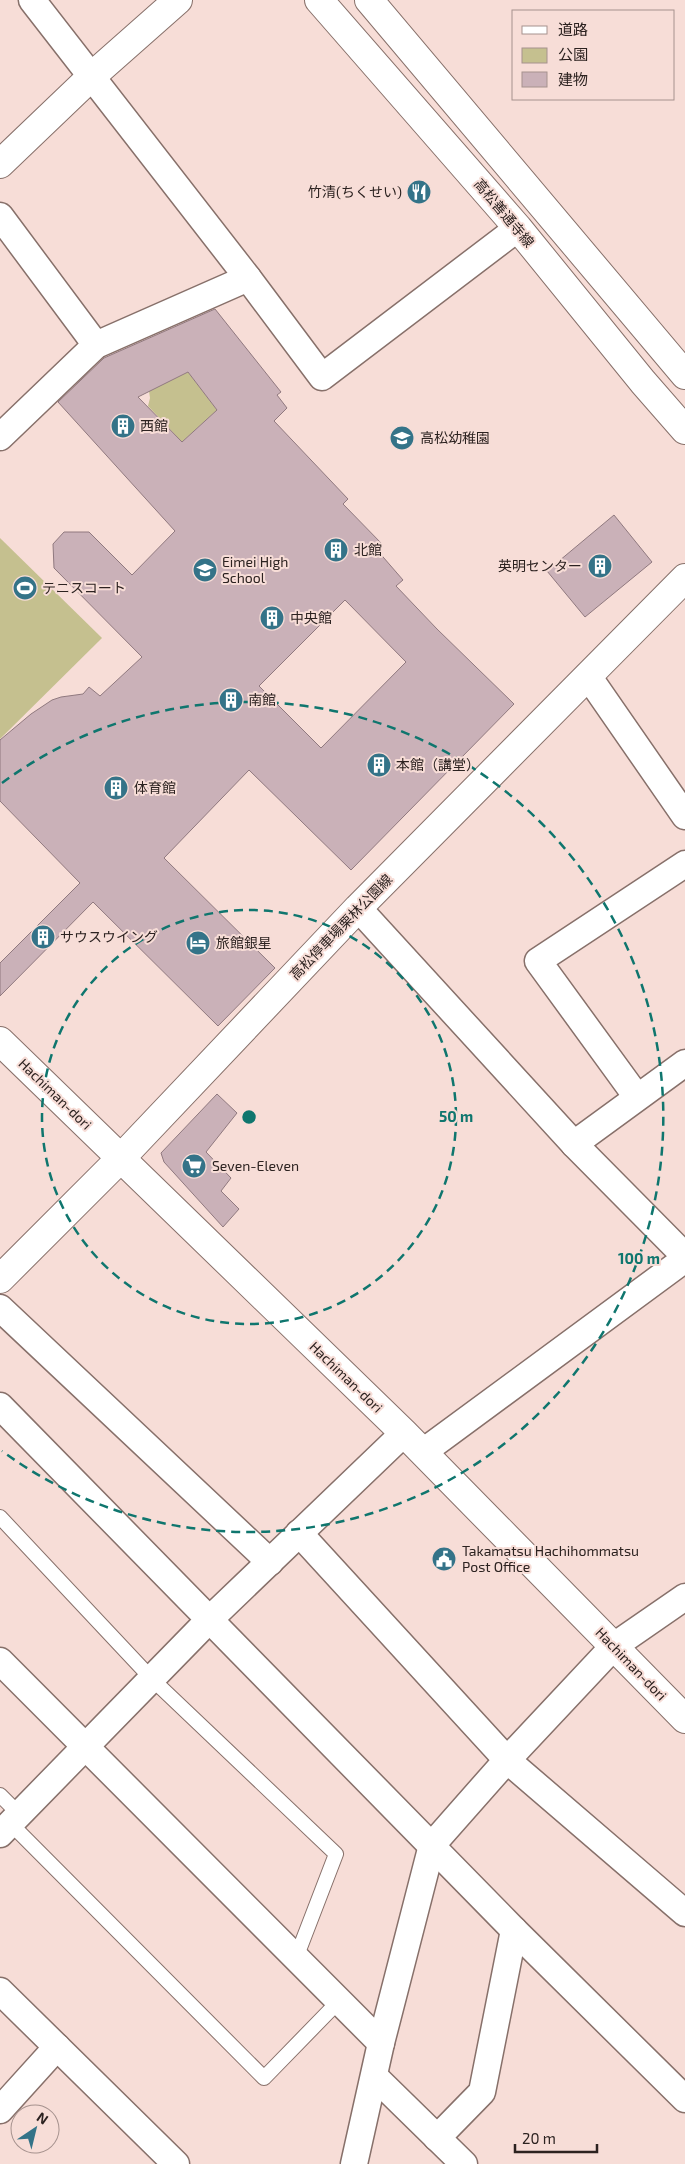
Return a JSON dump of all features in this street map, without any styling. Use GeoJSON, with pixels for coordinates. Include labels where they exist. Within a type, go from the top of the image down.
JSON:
{"type":"FeatureCollection","features":[{"type":"Feature","properties":{"kind":"main road"},"geometry":{"type":"LineString","coordinates":[[0,164],[92,76],[178,0]]}},
{"type":"Feature","properties":{"kind":"main road","name":"高松善通寺線"},"geometry":{"type":"LineString","coordinates":[[319,0],[518,228],[685,430]]}},
{"type":"Feature","properties":{"kind":"main road"},"geometry":{"type":"LineString","coordinates":[[368,0],[685,375]]}},
{"type":"Feature","properties":{"kind":"main road","name":"高松停車場栗林公園線"},"geometry":{"type":"LineString","coordinates":[[0,1279],[121,1158],[358,908],[685,578]]}},
{"type":"Feature","properties":{"kind":"main road","name":"Hachiman-dori"},"geometry":{"type":"LineString","coordinates":[[0,1041],[404,1433],[685,1719]]}},
{"type":"Feature","properties":{"kind":"street"},"geometry":{"type":"LineString","coordinates":[[32,0],[248,278],[322,377],[518,228]]}},
{"type":"Feature","properties":{"kind":"street"},"geometry":{"type":"LineString","coordinates":[[0,216],[96,345]]}},
{"type":"Feature","properties":{"kind":"street"},"geometry":{"type":"LineString","coordinates":[[0,437],[96,345],[248,278]]}},
{"type":"Feature","properties":{"kind":"street"},"geometry":{"type":"LineString","coordinates":[[588,676],[685,816]]}},
{"type":"Feature","properties":{"kind":"street"},"geometry":{"type":"LineString","coordinates":[[637,1097],[538,961],[685,864]]}},
{"type":"Feature","properties":{"kind":"street"},"geometry":{"type":"LineString","coordinates":[[358,908],[574,1144],[685,1258],[423,1452]]}},
{"type":"Feature","properties":{"kind":"street"},"geometry":{"type":"LineString","coordinates":[[574,1144],[685,1063]]}},
{"type":"Feature","properties":{"kind":"street"},"geometry":{"type":"LineString","coordinates":[[0,1308],[270,1562]]}},
{"type":"Feature","properties":{"kind":"street"},"geometry":{"type":"LineString","coordinates":[[3,1414],[432,1845],[514,1930],[685,2099]]}},
{"type":"Feature","properties":{"kind":"street"},"geometry":{"type":"LineString","coordinates":[[10,1824],[209,1620],[404,1433]]}},
{"type":"Feature","properties":{"kind":"street"},"geometry":{"type":"LineString","coordinates":[[299,1533],[507,1760],[685,1913]]}},
{"type":"Feature","properties":{"kind":"street"},"geometry":{"type":"LineString","coordinates":[[354,2164],[375,2077],[381,2043],[432,1845],[507,1760],[614,1646],[685,1597]]}},
{"type":"Feature","properties":{"kind":"street"},"geometry":{"type":"LineString","coordinates":[[0,1661],[381,2043]]}},
{"type":"Feature","properties":{"kind":"street"},"geometry":{"type":"LineString","coordinates":[[437,2138],[482,2092],[514,1930]]}},
{"type":"Feature","properties":{"kind":"street"},"geometry":{"type":"LineString","coordinates":[[0,1990],[176,2164]]}},
{"type":"Feature","properties":{"kind":"street"},"geometry":{"type":"LineString","coordinates":[[0,2110],[57,2047]]}},
{"type":"Feature","properties":{"kind":"street"},"geometry":{"type":"LineString","coordinates":[[375,2077],[464,2164]]}},
{"type":"Feature","properties":{"kind":"lane"},"geometry":{"type":"LineString","coordinates":[[0,1518],[152,1679],[336,1854],[296,1958]]}},
{"type":"Feature","properties":{"kind":"lane"},"geometry":{"type":"LineString","coordinates":[[0,1795],[10,1824],[264,2078],[339,2002]]}},
{"type":"Feature","properties":{"kind":"green space"},"geometry":{"type":"Polygon","coordinates":[[[188,372],[217,410],[182,442],[148,406],[149,391],[188,372]]]}},
{"type":"Feature","properties":{"kind":"green space","name":"テニスコート"},"geometry":{"type":"Polygon","coordinates":[[[0,538],[102,638],[0,739],[0,538]]]}},
{"type":"Feature","properties":{"kind":"building","name":"Eimei High School"},"geometry":{"type":"Polygon","coordinates":[[[215,309],[281,392],[277,395],[287,408],[274,421],[348,499],[343,504],[382,544],[377,550],[403,580],[396,586],[514,704],[351,870],[249,770],[164,858],[275,968],[218,1026],[93,902],[0,996],[0,963],[80,883],[0,801],[0,740],[31,714],[52,700],[83,694],[89,687],[100,696],[142,657],[54,568],[53,544],[64,532],[89,532],[132,575],[175,531],[58,402],[104,358],[215,309]],[[188,372],[138,397],[182,442],[217,410],[188,372]],[[345,600],[259,686],[321,748],[406,662],[345,600]]]}},
{"type":"Feature","properties":{"kind":"building","name":"英明センター"},"geometry":{"type":"Polygon","coordinates":[[[614,515],[652,562],[585,617],[547,571],[614,515]]]}},
{"type":"Feature","properties":{"kind":"building"},"geometry":{"type":"Polygon","coordinates":[[[217,1094],[237,1113],[206,1152],[231,1178],[221,1191],[239,1209],[223,1227],[164,1162],[161,1153],[217,1094]]]}},
{"type":"Feature","properties":{"kind":"place","name":"竹清(ちくせい)"},"geometry":{"type":"Point","coordinates":[419,192]}},
{"type":"Feature","properties":{"kind":"place","name":"西館"},"geometry":{"type":"Point","coordinates":[123,426]}},
{"type":"Feature","properties":{"kind":"place","name":"高松幼稚園"},"geometry":{"type":"Point","coordinates":[402,438]}},
{"type":"Feature","properties":{"kind":"place","name":"北館"},"geometry":{"type":"Point","coordinates":[336,550]}},
{"type":"Feature","properties":{"kind":"place","name":"英明センター"},"geometry":{"type":"Point","coordinates":[600,566]}},
{"type":"Feature","properties":{"kind":"place","name":"Eimei High School"},"geometry":{"type":"Point","coordinates":[205,570]}},
{"type":"Feature","properties":{"kind":"place","name":"テニスコート"},"geometry":{"type":"Point","coordinates":[25,588]}},
{"type":"Feature","properties":{"kind":"place","name":"中央館"},"geometry":{"type":"Point","coordinates":[272,618]}},
{"type":"Feature","properties":{"kind":"place","name":"南館"},"geometry":{"type":"Point","coordinates":[231,700]}},
{"type":"Feature","properties":{"kind":"place","name":"本館（講堂）"},"geometry":{"type":"Point","coordinates":[379,765]}},
{"type":"Feature","properties":{"kind":"place","name":"体育館"},"geometry":{"type":"Point","coordinates":[116,788]}},
{"type":"Feature","properties":{"kind":"place","name":"サウスウイング"},"geometry":{"type":"Point","coordinates":[43,937]}},
{"type":"Feature","properties":{"kind":"place","name":"旅館銀星"},"geometry":{"type":"Point","coordinates":[198,943]}},
{"type":"Feature","properties":{"kind":"place","name":"Seven-Eleven"},"geometry":{"type":"Point","coordinates":[194,1166]}},
{"type":"Feature","properties":{"kind":"place","name":"Takamatsu Hachihommatsu Post Office"},"geometry":{"type":"Point","coordinates":[444,1559]}}]}
